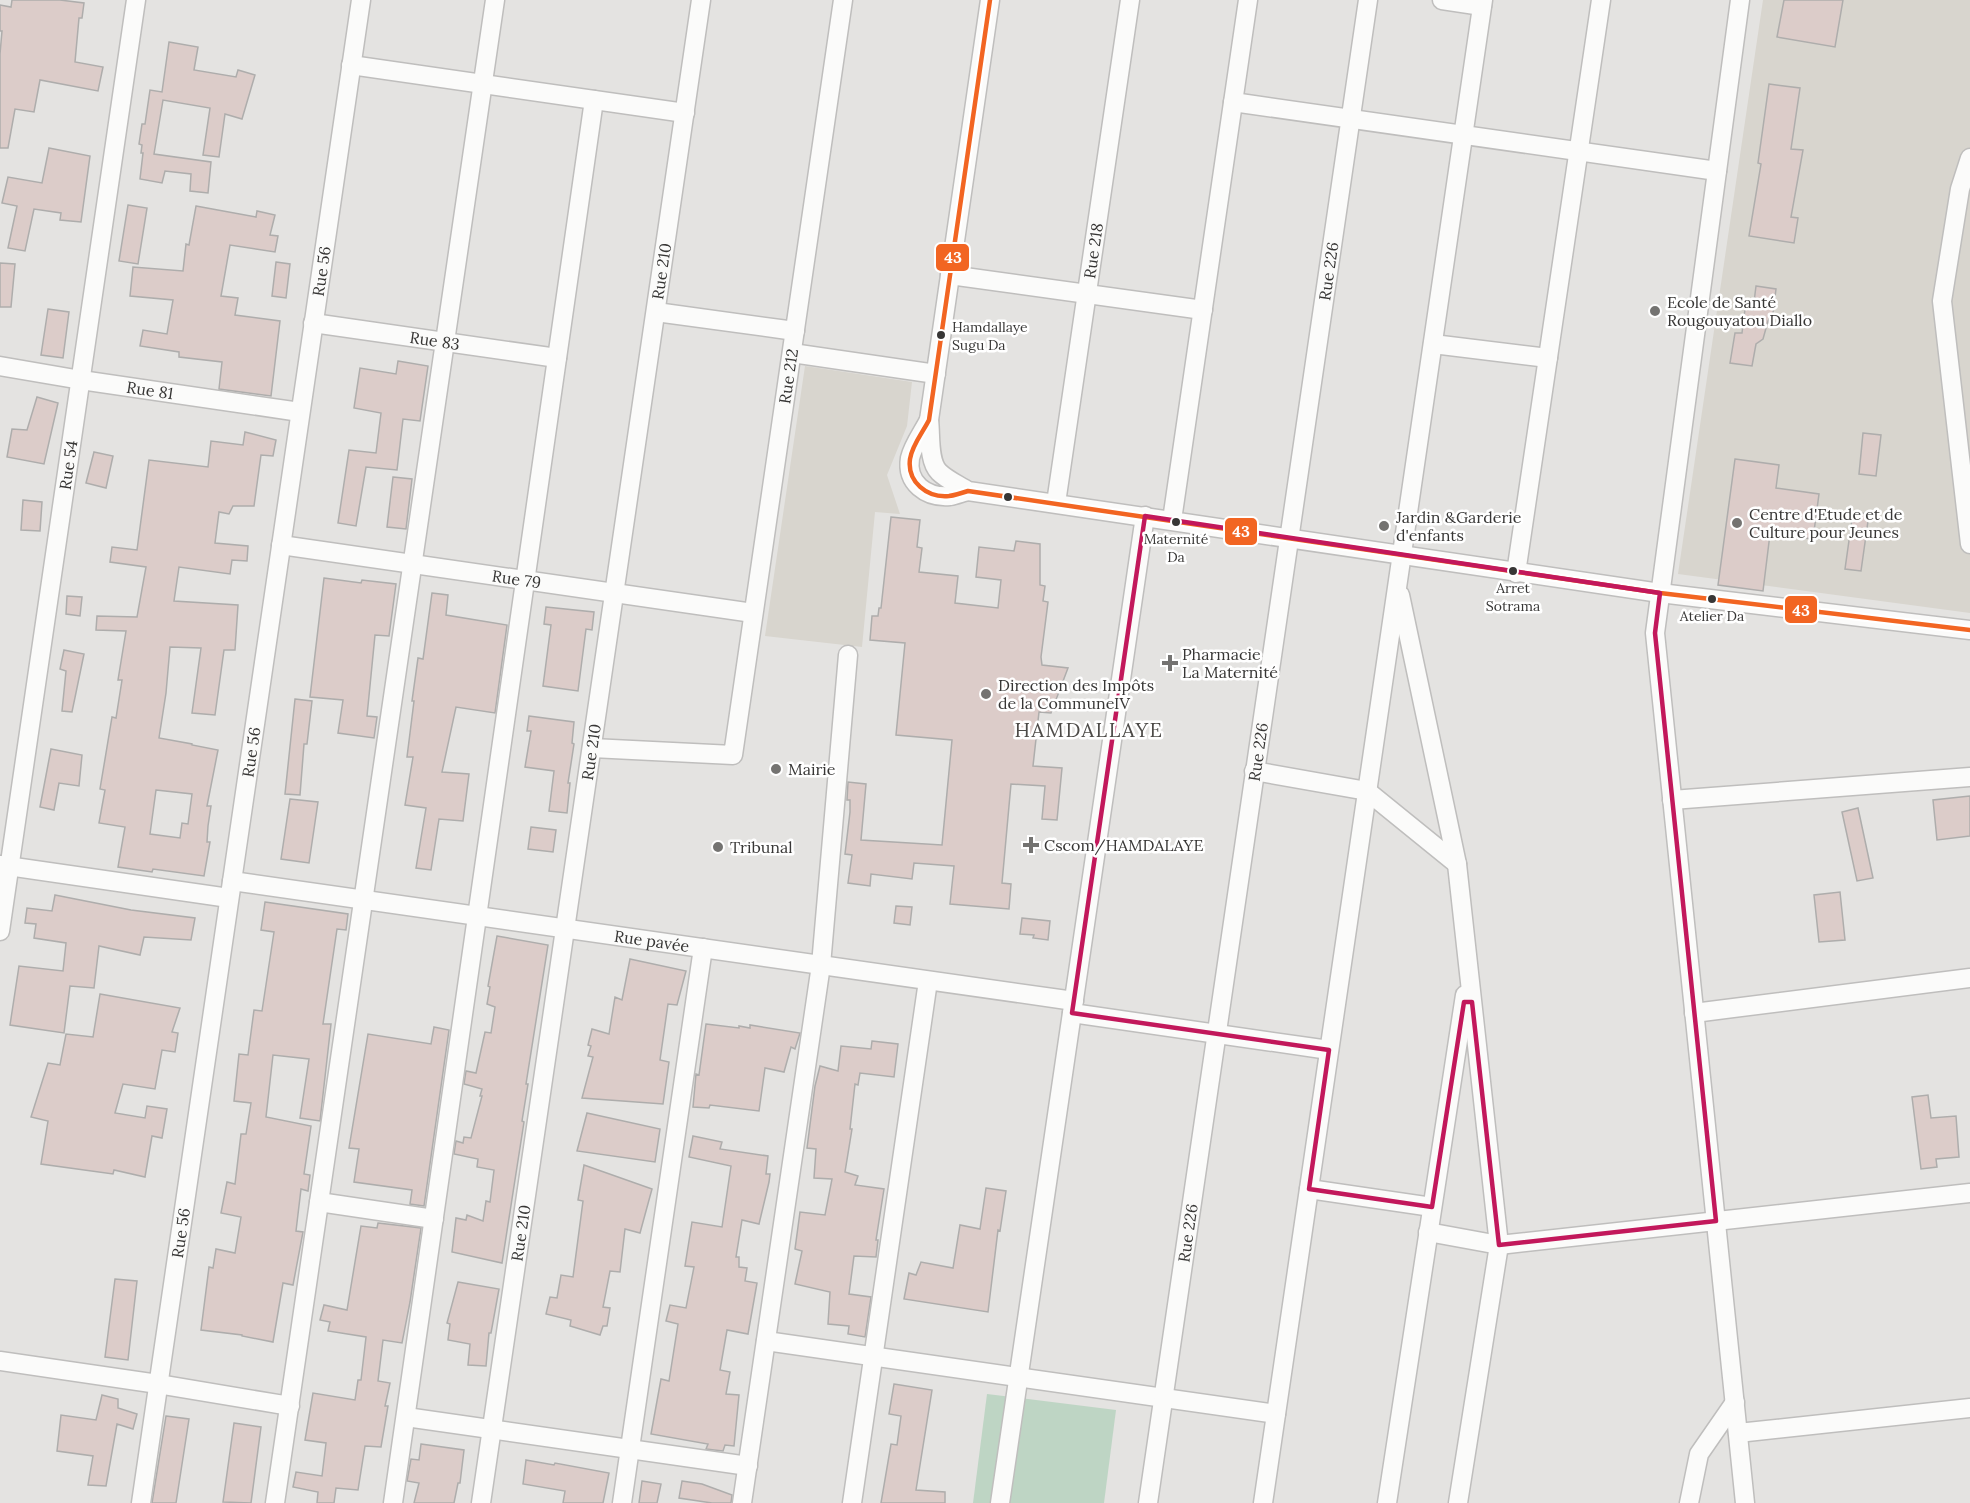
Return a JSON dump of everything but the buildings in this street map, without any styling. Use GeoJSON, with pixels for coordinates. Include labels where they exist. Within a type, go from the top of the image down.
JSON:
{"type":"FeatureCollection","features":[{"type":"Feature","properties":{"kind":"street","name":"Rue 54"},"geometry":{"type":"LineString","coordinates":[[0,931],[5,866],[81,380],[136,0]]}},
{"type":"Feature","properties":{"kind":"street","name":"Rue 56"},"geometry":{"type":"LineString","coordinates":[[141,1503],[361,0]]}},
{"type":"Feature","properties":{"kind":"street"},"geometry":{"type":"LineString","coordinates":[[275,1503],[495,0]]}},
{"type":"Feature","properties":{"kind":"street","name":"Rue 210"},"geometry":{"type":"LineString","coordinates":[[481,1503],[701,0]]}},
{"type":"Feature","properties":{"kind":"street","name":"Rue 212"},"geometry":{"type":"LineString","coordinates":[[592,748],[733,755],[843,0]]}},
{"type":"Feature","properties":{"kind":"street"},"geometry":{"type":"LineString","coordinates":[[968,491],[938,471],[934,462],[929,420],[990,0]]}},
{"type":"Feature","properties":{"kind":"street","name":"Rue 218"},"geometry":{"type":"LineString","coordinates":[[1056,503],[1130,0]]}},
{"type":"Feature","properties":{"kind":"street"},"geometry":{"type":"LineString","coordinates":[[1172,520],[1248,0]]}},
{"type":"Feature","properties":{"kind":"street","name":"Rue 226"},"geometry":{"type":"LineString","coordinates":[[1148,1503],[1368,0]]}},
{"type":"Feature","properties":{"kind":"street"},"geometry":{"type":"LineString","coordinates":[[1263,1503],[1483,3],[1442,0]]}},
{"type":"Feature","properties":{"kind":"street"},"geometry":{"type":"LineString","coordinates":[[1516,573],[1601,0]]}},
{"type":"Feature","properties":{"kind":"street"},"geometry":{"type":"LineString","coordinates":[[1740,0],[1654,633],[1745,1503]]}},
{"type":"Feature","properties":{"kind":"street"},"geometry":{"type":"LineString","coordinates":[[351,65],[685,113]]}},
{"type":"Feature","properties":{"kind":"street"},"geometry":{"type":"LineString","coordinates":[[393,1503],[594,100]]}},
{"type":"Feature","properties":{"kind":"street"},"geometry":{"type":"LineString","coordinates":[[1233,102],[1717,171]]}},
{"type":"Feature","properties":{"kind":"street"},"geometry":{"type":"LineString","coordinates":[[1970,158],[1960,189],[1942,301],[1970,544]]}},
{"type":"Feature","properties":{"kind":"street"},"geometry":{"type":"LineString","coordinates":[[950,274],[1203,310]]}},
{"type":"Feature","properties":{"kind":"street"},"geometry":{"type":"LineString","coordinates":[[656,312],[795,332]]}},
{"type":"Feature","properties":{"kind":"street","name":"Rue 83"},"geometry":{"type":"LineString","coordinates":[[313,323],[557,358]]}},
{"type":"Feature","properties":{"kind":"street"},"geometry":{"type":"LineString","coordinates":[[1433,344],[1548,358]]}},
{"type":"Feature","properties":{"kind":"street"},"geometry":{"type":"LineString","coordinates":[[792,353],[936,374]]}},
{"type":"Feature","properties":{"kind":"street","name":"Rue 81"},"geometry":{"type":"LineString","coordinates":[[0,366],[300,412]]}},
{"type":"Feature","properties":{"kind":"street"},"geometry":{"type":"LineString","coordinates":[[929,420],[910,457],[910,474],[915,484],[935,495],[951,496],[968,491],[1660,593],[1970,630]]}},
{"type":"Feature","properties":{"kind":"street"},"geometry":{"type":"LineString","coordinates":[[1000,1503],[1145,516]]}},
{"type":"Feature","properties":{"kind":"street","name":"Rue 79"},"geometry":{"type":"LineString","coordinates":[[281,545],[753,613]]}},
{"type":"Feature","properties":{"kind":"street"},"geometry":{"type":"LineString","coordinates":[[1397,584],[1457,864],[1498,1245],[1458,1503]]}},
{"type":"Feature","properties":{"kind":"street"},"geometry":{"type":"LineString","coordinates":[[742,1503],[821,966],[848,655]]}},
{"type":"Feature","properties":{"kind":"street"},"geometry":{"type":"LineString","coordinates":[[1254,771],[1367,791],[1457,864]]}},
{"type":"Feature","properties":{"kind":"street"},"geometry":{"type":"LineString","coordinates":[[1672,800],[1970,777]]}},
{"type":"Feature","properties":{"kind":"street","name":"Rue pavée"},"geometry":{"type":"LineString","coordinates":[[5,866],[363,900],[928,981],[1216,1034],[1329,1050]]}},
{"type":"Feature","properties":{"kind":"street"},"geometry":{"type":"LineString","coordinates":[[622,1503],[703,948]]}},
{"type":"Feature","properties":{"kind":"street"},"geometry":{"type":"LineString","coordinates":[[1387,1503],[1469,969]]}},
{"type":"Feature","properties":{"kind":"street"},"geometry":{"type":"LineString","coordinates":[[1694,1012],[1970,978]]}},
{"type":"Feature","properties":{"kind":"street"},"geometry":{"type":"LineString","coordinates":[[852,1503],[928,981]]}},
{"type":"Feature","properties":{"kind":"street"},"geometry":{"type":"LineString","coordinates":[[1309,1189],[1432,1207]]}},
{"type":"Feature","properties":{"kind":"street"},"geometry":{"type":"LineString","coordinates":[[1428,1232],[1498,1245],[1970,1193]]}},
{"type":"Feature","properties":{"kind":"street"},"geometry":{"type":"LineString","coordinates":[[319,1202],[434,1219]]}},
{"type":"Feature","properties":{"kind":"street"},"geometry":{"type":"LineString","coordinates":[[766,1341],[1276,1414]]}},
{"type":"Feature","properties":{"kind":"street"},"geometry":{"type":"LineString","coordinates":[[0,1361],[290,1406]]}},
{"type":"Feature","properties":{"kind":"street"},"geometry":{"type":"LineString","coordinates":[[1689,1503],[1699,1454],[1735,1402]]}},
{"type":"Feature","properties":{"kind":"street"},"geometry":{"type":"LineString","coordinates":[[1738,1433],[1970,1408]]}},
{"type":"Feature","properties":{"kind":"street"},"geometry":{"type":"LineString","coordinates":[[406,1417],[748,1466]]}},
{"type":"Feature","properties":{"kind":"highlighted area"},"geometry":{"type":"Polygon","coordinates":[[[1145,516],[1660,593],[1655,633],[1716,1221],[1499,1245],[1472,1002],[1464,1002],[1432,1207],[1309,1189],[1329,1050],[1072,1013],[1145,516]]]}},
{"type":"Feature","properties":{"kind":"shaded area"},"geometry":{"type":"Polygon","coordinates":[[[1763,0],[1970,0],[1970,613],[1678,574],[1763,0]]]}},
{"type":"Feature","properties":{"kind":"shaded area"},"geometry":{"type":"Polygon","coordinates":[[[805,366],[912,382],[907,426],[887,475],[900,514],[875,512],[862,647],[765,636],[805,366]]]}},
{"type":"Feature","properties":{"kind":"green space"},"geometry":{"type":"Polygon","coordinates":[[[987,1394],[1116,1410],[1104,1503],[973,1503],[987,1394]]]}},
{"type":"Feature","properties":{"kind":"transit line","name":"43"},"geometry":{"type":"LineString","coordinates":[[990,0],[929,420],[915,444],[910,459],[912,475],[920,487],[926,491],[941,496],[957,495],[968,491],[1660,593],[1970,630]]}},
{"type":"Feature","properties":{"kind":"place","name":"Ecole de Santé Rougouyatou Diallo"},"geometry":{"type":"Point","coordinates":[1655,311]}},
{"type":"Feature","properties":{"kind":"place","name":"Hamdallaye Sugu Da"},"geometry":{"type":"Point","coordinates":[941,335]}},
{"type":"Feature","properties":{"kind":"place","name":"Maternité Da"},"geometry":{"type":"Point","coordinates":[1176,522]}},
{"type":"Feature","properties":{"kind":"place","name":"Centre d'Etude et de Culture pour Jeunes"},"geometry":{"type":"Point","coordinates":[1737,523]}},
{"type":"Feature","properties":{"kind":"place","name":"Jardin &Garderie d'enfants"},"geometry":{"type":"Point","coordinates":[1384,526]}},
{"type":"Feature","properties":{"kind":"place","name":"Arret Sotrama"},"geometry":{"type":"Point","coordinates":[1513,571]}},
{"type":"Feature","properties":{"kind":"place","name":"Atelier Da"},"geometry":{"type":"Point","coordinates":[1712,599]}},
{"type":"Feature","properties":{"kind":"place","name":"Pharmacie La Maternité"},"geometry":{"type":"Point","coordinates":[1170,663]}},
{"type":"Feature","properties":{"kind":"place","name":"Direction des Impôts de la CommuneIV"},"geometry":{"type":"Point","coordinates":[986,694]}},
{"type":"Feature","properties":{"kind":"place","name":"Mairie"},"geometry":{"type":"Point","coordinates":[776,769]}},
{"type":"Feature","properties":{"kind":"place","name":"Cscom/HAMDALAYE"},"geometry":{"type":"Point","coordinates":[1031,845]}},
{"type":"Feature","properties":{"kind":"place","name":"Tribunal"},"geometry":{"type":"Point","coordinates":[718,847]}},
{"type":"Feature","properties":{"kind":"district","name":"HAMDALLAYE"},"geometry":{"type":"Point","coordinates":[1089,729]}}]}
